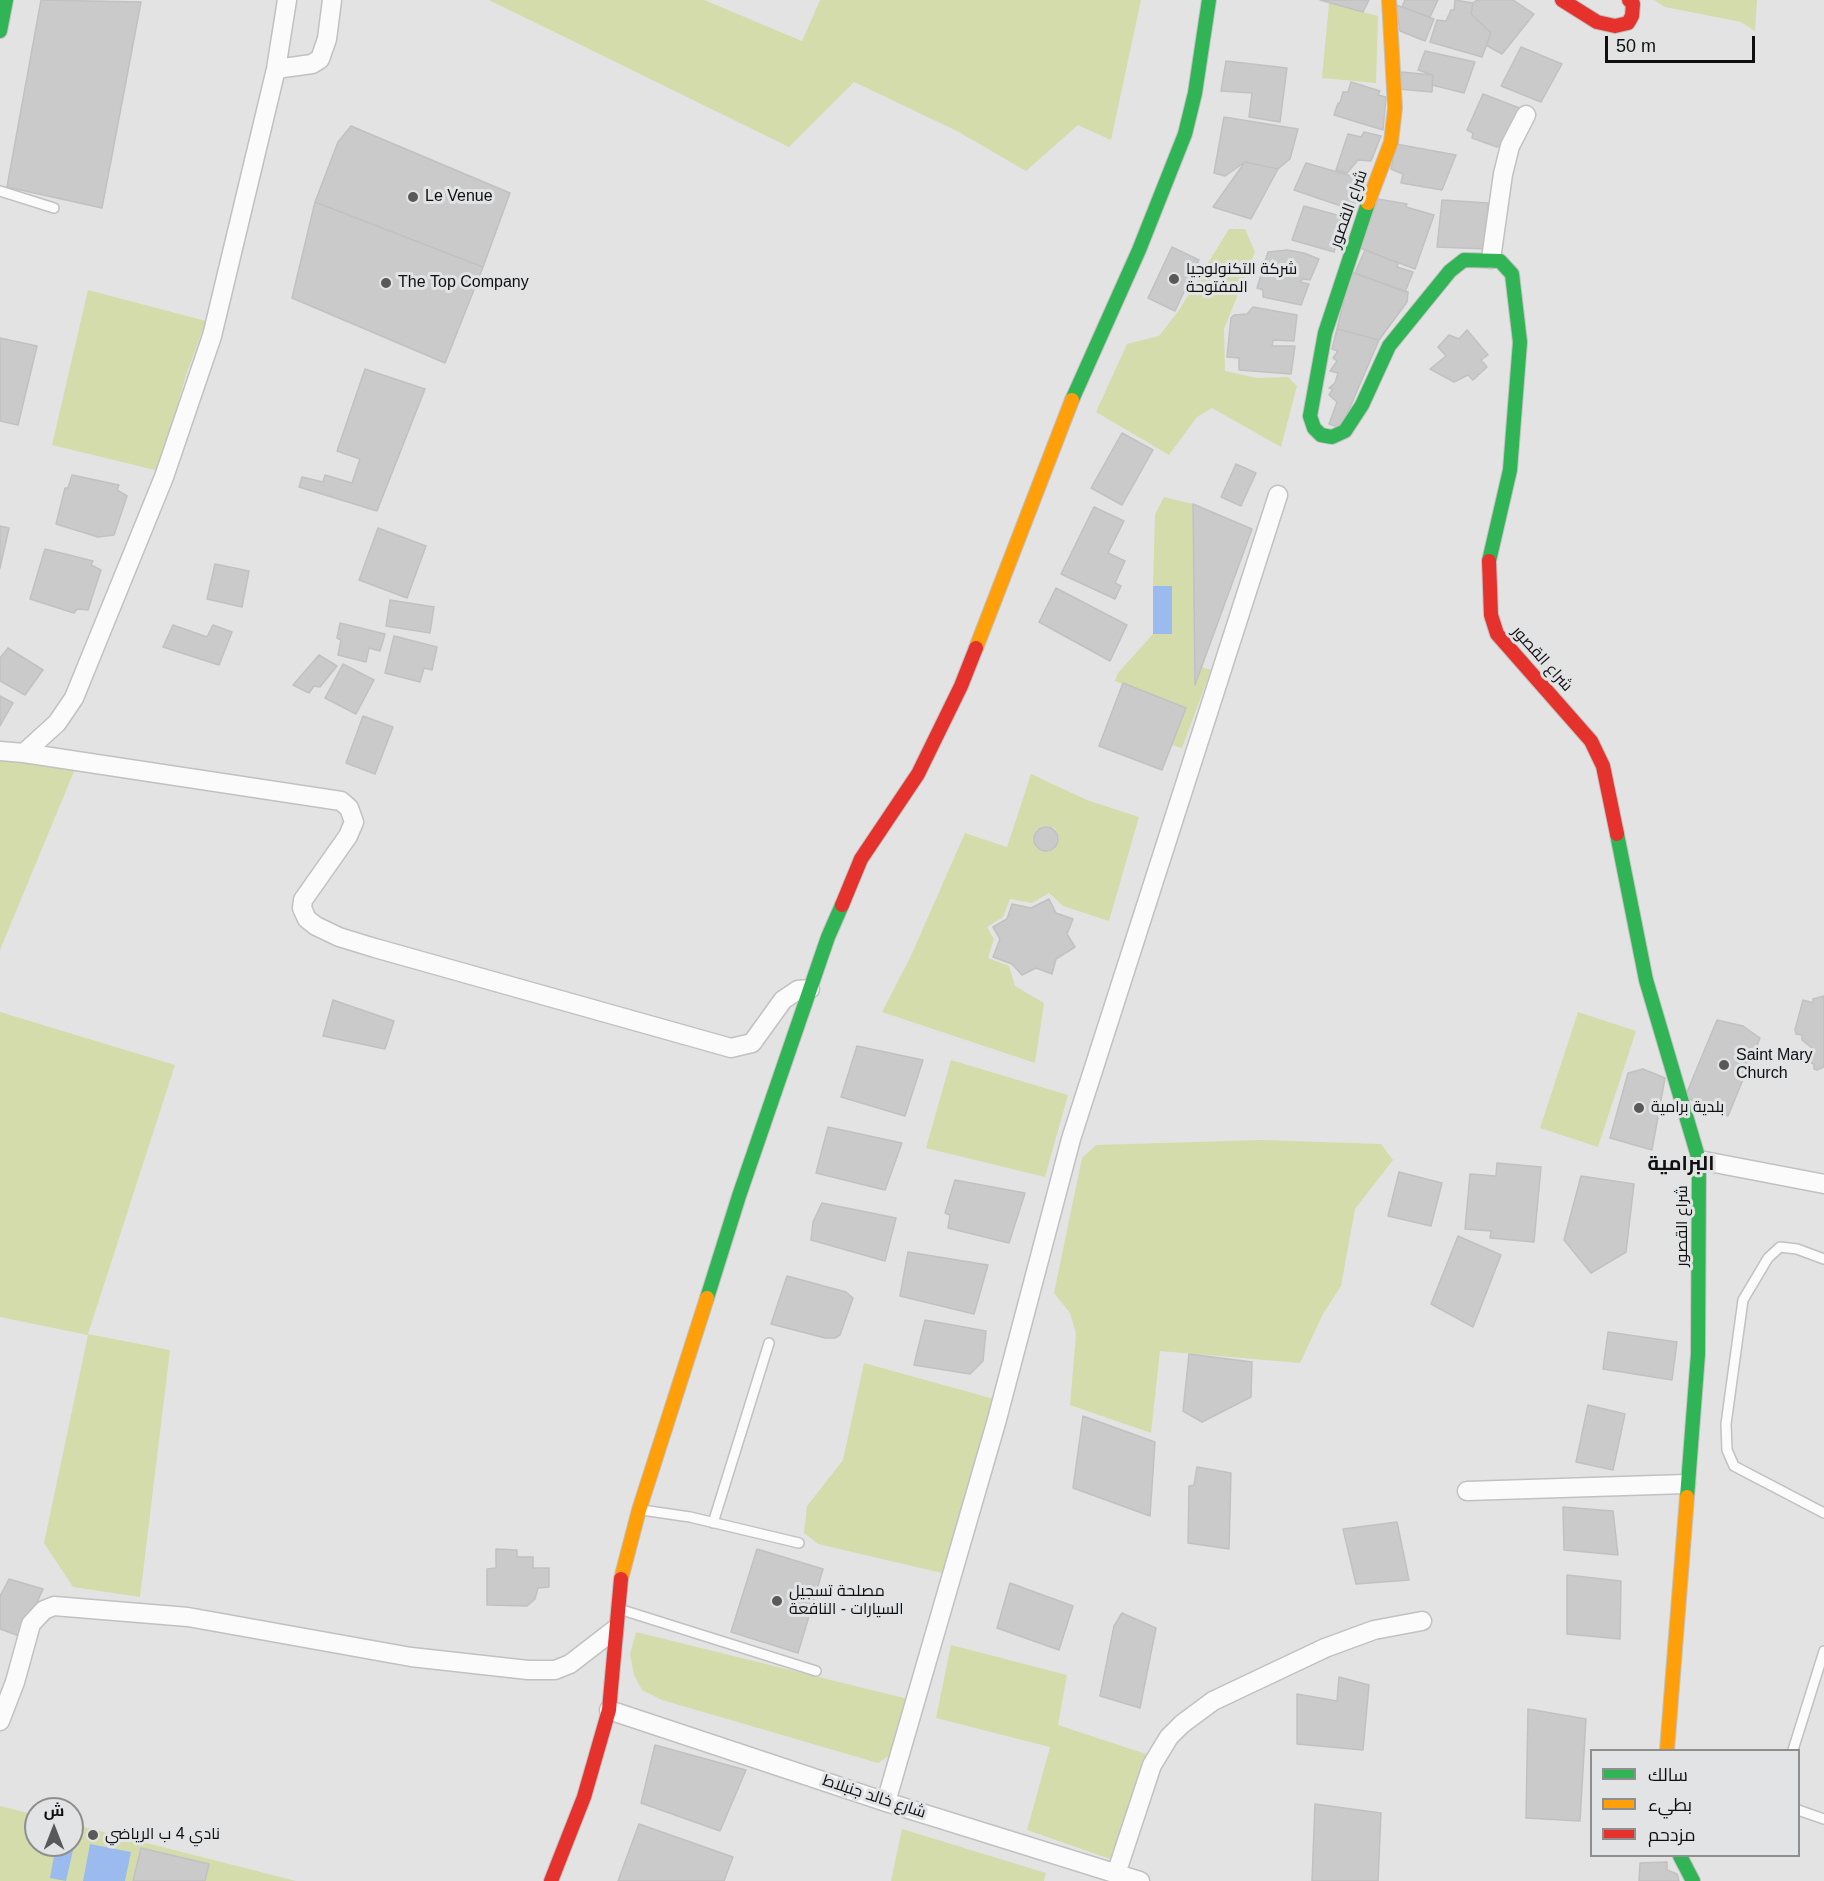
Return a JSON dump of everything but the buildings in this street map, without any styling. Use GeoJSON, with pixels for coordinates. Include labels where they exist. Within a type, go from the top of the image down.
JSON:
{"type":"FeatureCollection","features":[{"type":"Feature","properties":{"kind":"main road"},"geometry":{"type":"LineString","coordinates":[[0,31],[6,0]]}},
{"type":"Feature","properties":{"kind":"main road"},"geometry":{"type":"LineString","coordinates":[[551,1881],[584,1797],[609,1710],[617,1608],[639,1510],[739,1196],[810,989],[840,905],[861,859],[918,774],[961,686],[1060,426],[1138,250],[1185,134],[1195,93],[1209,0]]}},
{"type":"Feature","properties":{"kind":"main road","name":"شراع القصور"},"geometry":{"type":"LineString","coordinates":[[1389,0],[1395,108],[1391,142],[1356,235],[1325,333],[1310,416],[1317,432],[1332,437],[1345,431],[1352,424],[1389,346],[1450,271],[1464,260],[1500,261],[1512,274],[1520,342],[1510,470],[1489,554],[1488,596],[1491,615],[1497,634],[1504,646],[1578,726],[1590,741],[1603,766],[1646,980],[1699,1160],[1698,1354],[1686,1484],[1667,1749]]}},
{"type":"Feature","properties":{"kind":"main road"},"geometry":{"type":"LineString","coordinates":[[1562,0],[1597,22],[1615,26],[1628,23],[1632,16],[1633,4],[1629,0]]}},
{"type":"Feature","properties":{"kind":"main road"},"geometry":{"type":"LineString","coordinates":[[1681,1857],[1693,1881]]}},
{"type":"Feature","properties":{"kind":"street"},"geometry":{"type":"LineString","coordinates":[[24,753],[57,723],[74,698],[164,477],[201,374],[276,69],[287,0]]}},
{"type":"Feature","properties":{"kind":"street"},"geometry":{"type":"LineString","coordinates":[[276,69],[312,64],[320,59],[327,39],[332,0]]}},
{"type":"Feature","properties":{"kind":"street"},"geometry":{"type":"LineString","coordinates":[[1491,259],[1503,174],[1510,146],[1526,115]]}},
{"type":"Feature","properties":{"kind":"street"},"geometry":{"type":"LineString","coordinates":[[886,1802],[996,1422],[1071,1139],[1278,495]]}},
{"type":"Feature","properties":{"kind":"street"},"geometry":{"type":"LineString","coordinates":[[0,751],[341,801],[349,808],[354,822],[348,836],[303,900],[302,908],[307,920],[316,926],[366,946],[731,1048],[752,1043],[783,1000],[798,990],[810,989]]}},
{"type":"Feature","properties":{"kind":"street"},"geometry":{"type":"LineString","coordinates":[[1699,1160],[1824,1184]]}},
{"type":"Feature","properties":{"kind":"street"},"geometry":{"type":"LineString","coordinates":[[1467,1491],[1686,1484]]}},
{"type":"Feature","properties":{"kind":"street"},"geometry":{"type":"LineString","coordinates":[[0,1721],[15,1682],[31,1624],[44,1610],[54,1606],[188,1617],[387,1654],[528,1670],[555,1670],[570,1664],[614,1630]]}},
{"type":"Feature","properties":{"kind":"street"},"geometry":{"type":"LineString","coordinates":[[1116,1874],[1152,1765],[1169,1737],[1182,1724],[1213,1701],[1325,1648],[1374,1630],[1422,1621]]}},
{"type":"Feature","properties":{"kind":"street","name":"شارع خالد جنبلاط"},"geometry":{"type":"LineString","coordinates":[[609,1710],[886,1802],[1140,1881]]}},
{"type":"Feature","properties":{"kind":"lane"},"geometry":{"type":"LineString","coordinates":[[0,191],[54,208]]}},
{"type":"Feature","properties":{"kind":"lane"},"geometry":{"type":"LineString","coordinates":[[1824,1259],[1797,1249],[1780,1247],[1768,1258],[1743,1300],[1726,1424],[1727,1450],[1734,1466],[1824,1513]]}},
{"type":"Feature","properties":{"kind":"lane"},"geometry":{"type":"LineString","coordinates":[[713,1523],[769,1343]]}},
{"type":"Feature","properties":{"kind":"lane"},"geometry":{"type":"LineString","coordinates":[[639,1510],[713,1523],[799,1543]]}},
{"type":"Feature","properties":{"kind":"lane"},"geometry":{"type":"LineString","coordinates":[[617,1608],[816,1671]]}},
{"type":"Feature","properties":{"kind":"lane"},"geometry":{"type":"LineString","coordinates":[[1793,1749],[1824,1651]]}},
{"type":"Feature","properties":{"kind":"lane"},"geometry":{"type":"LineString","coordinates":[[1800,1811],[1824,1819]]}},
{"type":"Feature","properties":{"kind":"green space"},"geometry":{"type":"Polygon","coordinates":[[[489,0],[704,0],[802,41],[820,0],[1141,0],[1111,140],[1078,125],[1026,171],[957,131],[854,82],[789,147],[489,0]]]}},
{"type":"Feature","properties":{"kind":"green space"},"geometry":{"type":"Polygon","coordinates":[[[1654,0],[1757,0],[1755,31],[1741,22],[1665,7],[1654,0]]]}},
{"type":"Feature","properties":{"kind":"green space"},"geometry":{"type":"Polygon","coordinates":[[[1329,3],[1378,16],[1376,83],[1322,78],[1329,3]]]}},
{"type":"Feature","properties":{"kind":"green space"},"geometry":{"type":"Polygon","coordinates":[[[1229,229],[1245,229],[1255,252],[1224,329],[1225,371],[1257,378],[1288,377],[1297,386],[1281,447],[1212,408],[1197,417],[1169,455],[1096,412],[1127,344],[1159,336],[1179,310],[1229,229]]]}},
{"type":"Feature","properties":{"kind":"green space"},"geometry":{"type":"Polygon","coordinates":[[[88,290],[206,321],[186,375],[159,471],[52,445],[88,290]]]}},
{"type":"Feature","properties":{"kind":"green space"},"geometry":{"type":"Polygon","coordinates":[[[1164,497],[1193,504],[1195,683],[1202,667],[1211,670],[1182,748],[1172,745],[1186,708],[1115,681],[1118,673],[1153,634],[1172,634],[1172,587],[1153,586],[1155,514],[1164,497]]]}},
{"type":"Feature","properties":{"kind":"green space"},"geometry":{"type":"Polygon","coordinates":[[[0,760],[75,769],[0,950],[0,760]]]}},
{"type":"Feature","properties":{"kind":"green space"},"geometry":{"type":"Polygon","coordinates":[[[1031,774],[1087,800],[1139,817],[1109,921],[1063,906],[1049,893],[1032,903],[1010,899],[1003,917],[987,927],[994,939],[988,958],[1009,966],[1015,986],[1044,1003],[1035,1063],[882,1012],[910,958],[965,833],[1007,847],[1031,774]],[[1045,826],[1036,830],[1034,838],[1036,847],[1048,852],[1056,847],[1059,839],[1055,828],[1045,826]]]}},
{"type":"Feature","properties":{"kind":"green space"},"geometry":{"type":"Polygon","coordinates":[[[0,1012],[175,1065],[88,1334],[170,1350],[140,1597],[73,1587],[44,1543],[88,1335],[0,1317],[0,1012]]]}},
{"type":"Feature","properties":{"kind":"green space"},"geometry":{"type":"Polygon","coordinates":[[[1578,1012],[1636,1031],[1598,1147],[1540,1128],[1578,1012]]]}},
{"type":"Feature","properties":{"kind":"green space"},"geometry":{"type":"Polygon","coordinates":[[[951,1060],[1068,1095],[1045,1177],[926,1148],[951,1060]]]}},
{"type":"Feature","properties":{"kind":"green space"},"geometry":{"type":"Polygon","coordinates":[[[1262,1140],[1381,1144],[1393,1160],[1355,1209],[1341,1286],[1323,1314],[1300,1363],[1160,1351],[1151,1433],[1070,1405],[1076,1334],[1070,1313],[1054,1293],[1082,1158],[1096,1145],[1262,1140]]]}},
{"type":"Feature","properties":{"kind":"green space"},"geometry":{"type":"Polygon","coordinates":[[[864,1363],[994,1399],[942,1573],[818,1544],[804,1533],[807,1506],[843,1460],[864,1363]]]}},
{"type":"Feature","properties":{"kind":"green space"},"geometry":{"type":"Polygon","coordinates":[[[636,1632],[912,1700],[896,1751],[878,1763],[662,1700],[642,1690],[634,1675],[630,1654],[636,1632]]]}},
{"type":"Feature","properties":{"kind":"green space"},"geometry":{"type":"Polygon","coordinates":[[[951,1645],[1067,1675],[1058,1725],[1146,1754],[1113,1860],[1027,1830],[1050,1747],[936,1718],[951,1645]]]}},
{"type":"Feature","properties":{"kind":"green space","name":"نادي 4 ب الرياضي"},"geometry":{"type":"Polygon","coordinates":[[[0,1806],[24,1812],[24,1857],[84,1857],[84,1827],[296,1881],[0,1881],[0,1806]]]}},
{"type":"Feature","properties":{"kind":"green space"},"geometry":{"type":"Polygon","coordinates":[[[902,1829],[1046,1873],[1044,1881],[891,1881],[902,1829]]]}},
{"type":"Feature","properties":{"kind":"water"},"geometry":{"type":"Polygon","coordinates":[[[1153,586],[1172,586],[1172,634],[1153,634],[1153,586]]]}},
{"type":"Feature","properties":{"kind":"water"},"geometry":{"type":"Polygon","coordinates":[[[90,1844],[131,1852],[125,1881],[83,1881],[90,1844]]]}},
{"type":"Feature","properties":{"kind":"water"},"geometry":{"type":"Polygon","coordinates":[[[54,1857],[71,1857],[66,1881],[50,1878],[54,1857]]]}},
{"type":"Feature","properties":{"kind":"traffic: fast"},"geometry":{"type":"LineString","coordinates":[[0,31],[6,0]]}},
{"type":"Feature","properties":{"kind":"traffic: fast"},"geometry":{"type":"LineString","coordinates":[[1072,400],[1139,250],[1185,134],[1195,93],[1209,0]]}},
{"type":"Feature","properties":{"kind":"traffic: fast"},"geometry":{"type":"LineString","coordinates":[[1368,203],[1325,333],[1310,416],[1314,428],[1321,435],[1332,437],[1345,431],[1362,405],[1389,346],[1450,271],[1464,260],[1500,261],[1512,274],[1520,342],[1510,470],[1489,561]]}},
{"type":"Feature","properties":{"kind":"traffic: fast"},"geometry":{"type":"LineString","coordinates":[[1617,834],[1646,980],[1699,1160],[1698,1354],[1687,1497]]}},
{"type":"Feature","properties":{"kind":"traffic: fast"},"geometry":{"type":"LineString","coordinates":[[707,1298],[739,1196],[828,937],[842,905]]}},
{"type":"Feature","properties":{"kind":"traffic: fast"},"geometry":{"type":"LineString","coordinates":[[1681,1857],[1693,1881]]}},
{"type":"Feature","properties":{"kind":"traffic: slow"},"geometry":{"type":"LineString","coordinates":[[1368,203],[1391,142],[1395,108],[1389,0]]}},
{"type":"Feature","properties":{"kind":"traffic: slow"},"geometry":{"type":"LineString","coordinates":[[976,648],[1072,400]]}},
{"type":"Feature","properties":{"kind":"traffic: slow"},"geometry":{"type":"LineString","coordinates":[[621,1579],[639,1510],[707,1298]]}},
{"type":"Feature","properties":{"kind":"traffic: slow"},"geometry":{"type":"LineString","coordinates":[[1667,1749],[1687,1497]]}},
{"type":"Feature","properties":{"kind":"traffic: jam"},"geometry":{"type":"LineString","coordinates":[[1562,0],[1597,22],[1615,26],[1628,23],[1632,16],[1633,4],[1629,0]]}},
{"type":"Feature","properties":{"kind":"traffic: jam"},"geometry":{"type":"LineString","coordinates":[[1489,561],[1491,615],[1497,634],[1591,741],[1603,766],[1617,834]]}},
{"type":"Feature","properties":{"kind":"traffic: jam"},"geometry":{"type":"LineString","coordinates":[[842,905],[861,859],[918,774],[961,686],[976,648]]}},
{"type":"Feature","properties":{"kind":"traffic: jam"},"geometry":{"type":"LineString","coordinates":[[551,1881],[584,1797],[609,1710],[621,1579]]}},
{"type":"Feature","properties":{"kind":"place","name":"Le Venue"},"geometry":{"type":"Point","coordinates":[413,197]}},
{"type":"Feature","properties":{"kind":"place","name":"شركة التكنولوجيا المفتوحة"},"geometry":{"type":"Point","coordinates":[1174,279]}},
{"type":"Feature","properties":{"kind":"place","name":"The Top Company"},"geometry":{"type":"Point","coordinates":[386,283]}},
{"type":"Feature","properties":{"kind":"place","name":"Saint Mary Church"},"geometry":{"type":"Point","coordinates":[1724,1065]}},
{"type":"Feature","properties":{"kind":"place","name":"بلدية برامية"},"geometry":{"type":"Point","coordinates":[1639,1108]}},
{"type":"Feature","properties":{"kind":"place","name":"مصلحة تسجيل السيارات - النافعة"},"geometry":{"type":"Point","coordinates":[777,1601]}},
{"type":"Feature","properties":{"kind":"place","name":"نادي 4 ب الرياضي"},"geometry":{"type":"Point","coordinates":[93,1835]}},
{"type":"Feature","properties":{"kind":"district","name":"البرامية"},"geometry":{"type":"Point","coordinates":[1681,1164]}}]}
